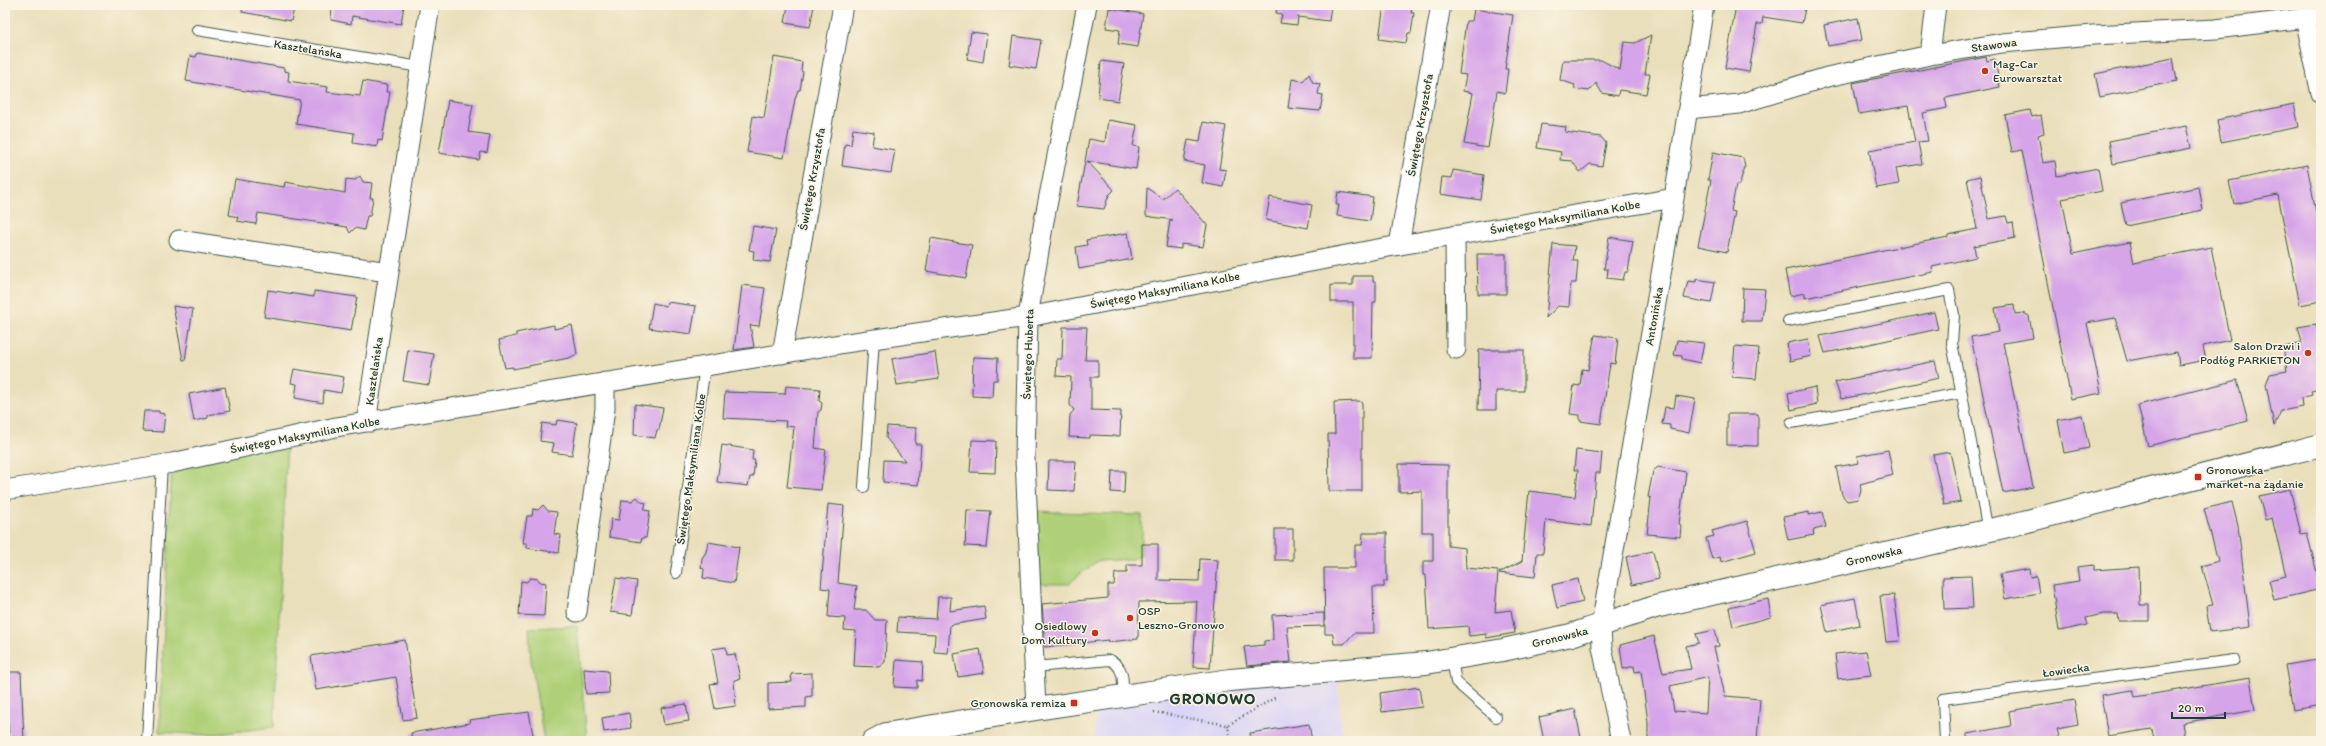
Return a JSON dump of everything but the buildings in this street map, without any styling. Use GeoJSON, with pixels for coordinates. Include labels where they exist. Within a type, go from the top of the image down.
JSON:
{"type":"FeatureCollection","features":[{"type":"Feature","properties":{"kind":"street","name":"Kasztelańska"},"geometry":{"type":"LineString","coordinates":[[370,422],[368,409],[430,5]]}},
{"type":"Feature","properties":{"kind":"street","name":"Świętego Krzysztofa"},"geometry":{"type":"LineString","coordinates":[[782,354],[843,5]]}},
{"type":"Feature","properties":{"kind":"street","name":"Świętego Huberta"},"geometry":{"type":"LineString","coordinates":[[1036,709],[1025,458],[1028,317],[1044,222],[1087,5]]}},
{"type":"Feature","properties":{"kind":"street","name":"Świętego Krzysztofa"},"geometry":{"type":"LineString","coordinates":[[1399,245],[1441,5]]}},
{"type":"Feature","properties":{"kind":"street","name":"Antonińska"},"geometry":{"type":"LineString","coordinates":[[1621,741],[1602,647],[1601,626],[1674,198],[1704,5]]}},
{"type":"Feature","properties":{"kind":"street"},"geometry":{"type":"LineString","coordinates":[[1930,55],[1936,5]]}},
{"type":"Feature","properties":{"kind":"street","name":"Stawowa"},"geometry":{"type":"LineString","coordinates":[[1688,109],[1739,104],[1827,77],[1930,55],[2002,43],[2093,35],[2216,29],[2313,16],[2321,94]]}},
{"type":"Feature","properties":{"kind":"street","name":"Świętego Maksymiliana Kolbe"},"geometry":{"type":"LineString","coordinates":[[5,490],[162,464],[370,422],[605,382],[874,339],[1028,317],[1399,245],[1674,198]]}},
{"type":"Feature","properties":{"kind":"street"},"geometry":{"type":"LineString","coordinates":[[1455,235],[1458,303],[1456,349]]}},
{"type":"Feature","properties":{"kind":"street"},"geometry":{"type":"LineString","coordinates":[[179,240],[388,272]]}},
{"type":"Feature","properties":{"kind":"street"},"geometry":{"type":"LineString","coordinates":[[577,612],[604,409],[605,382]]}},
{"type":"Feature","properties":{"kind":"street","name":"Gronowska"},"geometry":{"type":"LineString","coordinates":[[873,741],[886,734],[1036,709],[1230,680],[1426,663],[1503,650],[1601,626],[1662,605],[1988,531],[2321,445]]}},
{"type":"Feature","properties":{"kind":"lane","name":"Kasztelańska"},"geometry":{"type":"LineString","coordinates":[[197,30],[420,67]]}},
{"type":"Feature","properties":{"kind":"lane"},"geometry":{"type":"LineString","coordinates":[[1788,321],[1949,290],[1954,315],[1952,343],[1988,531]]}},
{"type":"Feature","properties":{"kind":"lane"},"geometry":{"type":"LineString","coordinates":[[864,487],[874,339]]}},
{"type":"Feature","properties":{"kind":"lane","name":"Świętego Maksymiliana Kolbe"},"geometry":{"type":"LineString","coordinates":[[676,573],[705,366]]}},
{"type":"Feature","properties":{"kind":"lane"},"geometry":{"type":"LineString","coordinates":[[1791,423],[1962,393]]}},
{"type":"Feature","properties":{"kind":"lane"},"geometry":{"type":"LineString","coordinates":[[147,741],[162,464]]}},
{"type":"Feature","properties":{"kind":"lane"},"geometry":{"type":"LineString","coordinates":[[1452,659],[1456,682],[1496,718]]}},
{"type":"Feature","properties":{"kind":"lane"},"geometry":{"type":"LineString","coordinates":[[1035,667],[1110,660],[1119,666],[1121,670],[1123,696]]}},
{"type":"Feature","properties":{"kind":"lane","name":"Łowiecka"},"geometry":{"type":"LineString","coordinates":[[1945,741],[1943,699],[2234,660]]}},
{"type":"Feature","properties":{"kind":"path"},"geometry":{"type":"LineString","coordinates":[[1149,712],[1228,725],[1282,693]]}},
{"type":"Feature","properties":{"kind":"path"},"geometry":{"type":"LineString","coordinates":[[1228,725],[1230,741]]}},
{"type":"Feature","properties":{"kind":"shaded area"},"geometry":{"type":"Polygon","coordinates":[[[1336,671],[1343,741],[1094,741],[1097,700],[1336,671]]]}},
{"type":"Feature","properties":{"kind":"green space"},"geometry":{"type":"Polygon","coordinates":[[[287,443],[274,727],[208,735],[159,732],[172,463],[287,443]]]}},
{"type":"Feature","properties":{"kind":"green space"},"geometry":{"type":"Polygon","coordinates":[[[1032,511],[1142,515],[1142,555],[1133,559],[1097,561],[1068,584],[1040,584],[1032,511]]]}},
{"type":"Feature","properties":{"kind":"green space"},"geometry":{"type":"Polygon","coordinates":[[[577,626],[587,741],[544,741],[531,660],[529,628],[577,626]]]}},
{"type":"Feature","properties":{"kind":"place","name":"Mag-Car Eurowarsztat"},"geometry":{"type":"Point","coordinates":[1985,71]}},
{"type":"Feature","properties":{"kind":"place","name":"Salon Drzwi i Podłóg PARKIETON"},"geometry":{"type":"Point","coordinates":[2308,353]}},
{"type":"Feature","properties":{"kind":"place","name":"Gronowska market-na żądanie"},"geometry":{"type":"Point","coordinates":[2198,477]}},
{"type":"Feature","properties":{"kind":"place","name":"OSP Leszno-Gronowo"},"geometry":{"type":"Point","coordinates":[1130,618]}},
{"type":"Feature","properties":{"kind":"place","name":"Osiedlowy Dom Kultury"},"geometry":{"type":"Point","coordinates":[1095,633]}},
{"type":"Feature","properties":{"kind":"place","name":"Gronowska remiza"},"geometry":{"type":"Point","coordinates":[1074,703]}},
{"type":"Feature","properties":{"kind":"district","name":"GRONOWO"},"geometry":{"type":"Point","coordinates":[1213,698]}}]}
